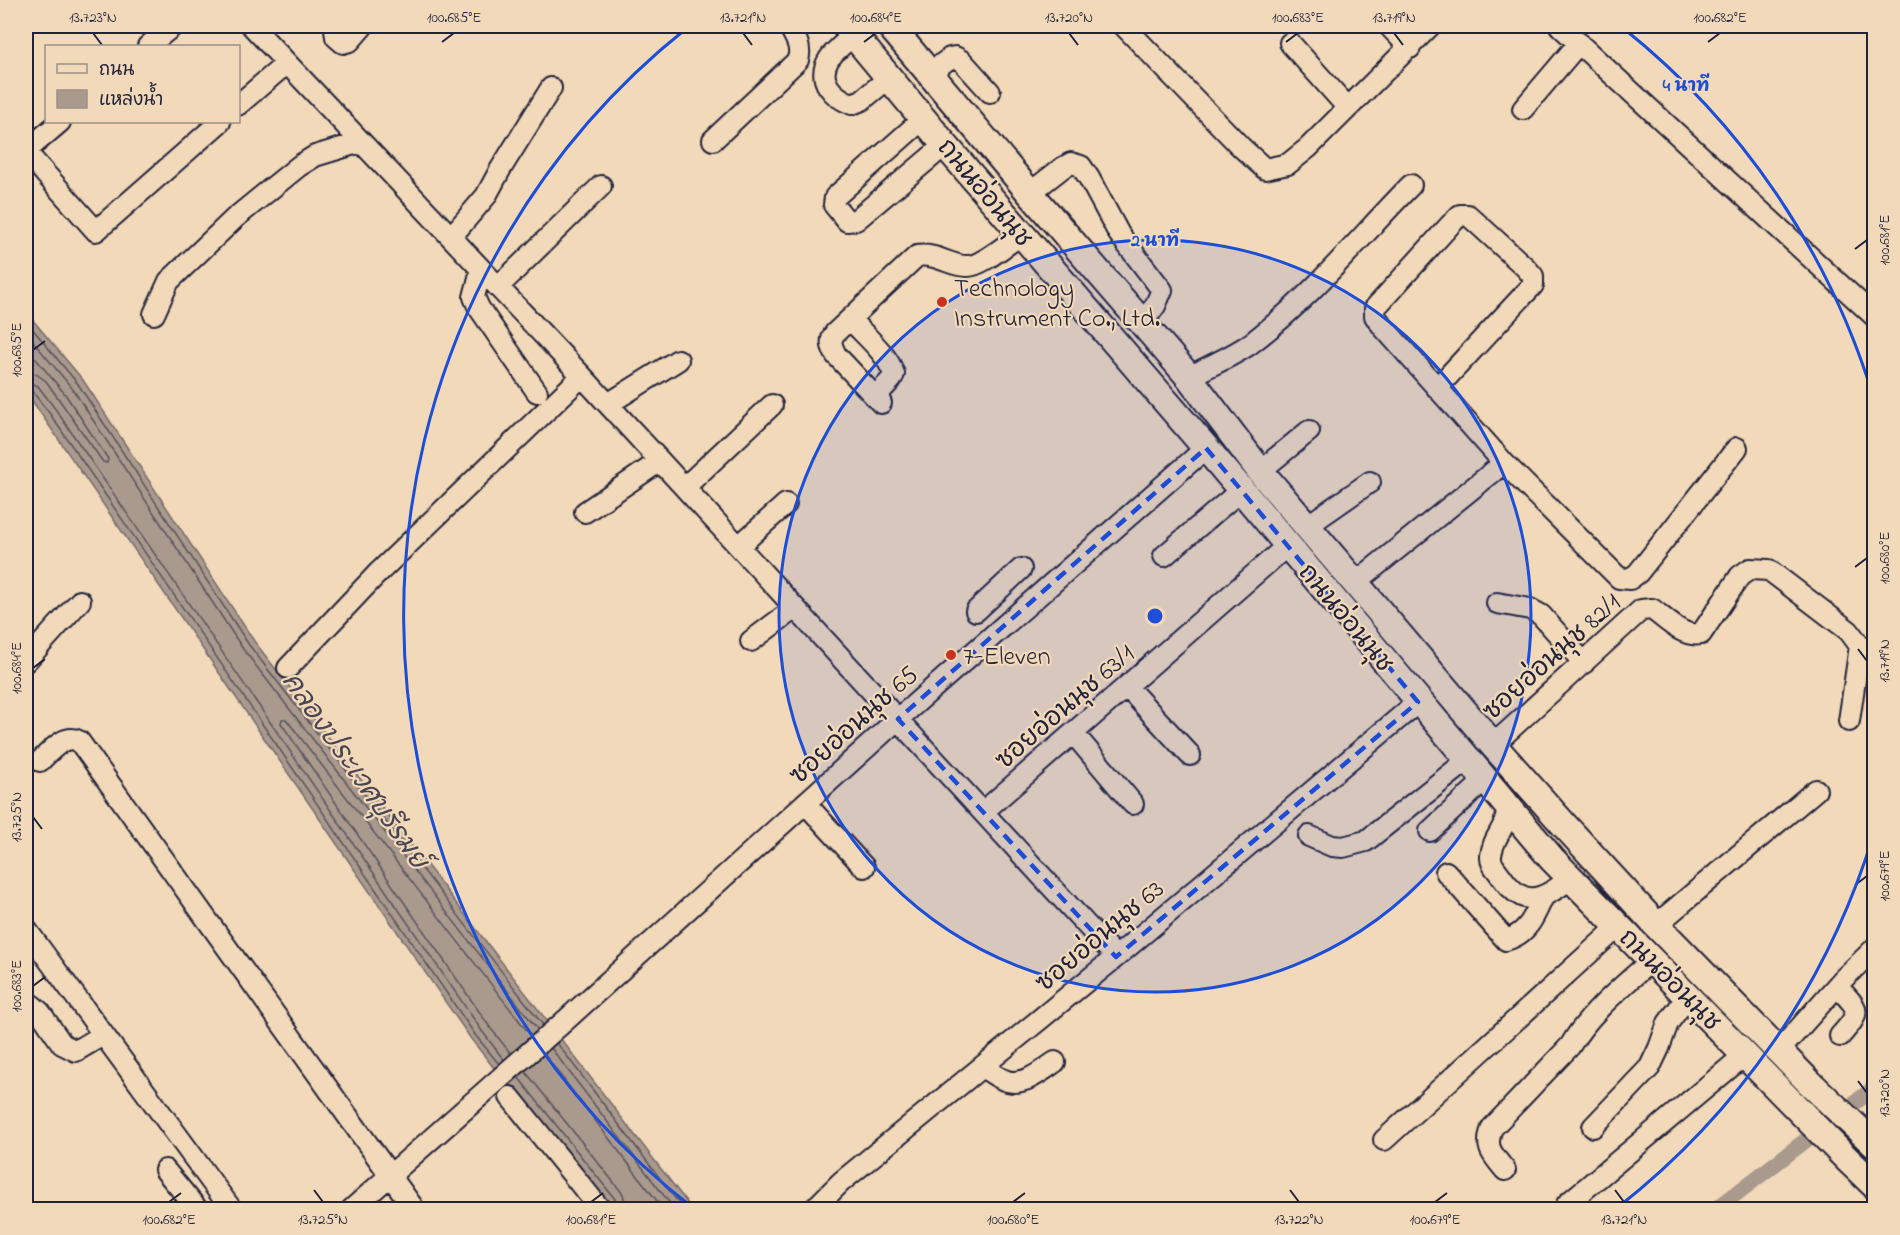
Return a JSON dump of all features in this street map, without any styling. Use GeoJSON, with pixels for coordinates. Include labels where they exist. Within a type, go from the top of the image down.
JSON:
{"type":"FeatureCollection","features":[{"type":"Feature","properties":{"kind":"main road","name":"ถนนอ่อนนุช"},"geometry":{"type":"LineString","coordinates":[[890,26],[1030,193],[1189,376],[1260,471],[1493,745],[1656,925],[1809,1082],[1871,1141]]}},
{"type":"Feature","properties":{"kind":"main road","name":"ถนนอ่อนนุช"},"geometry":{"type":"LineString","coordinates":[[850,30],[945,145],[1206,448],[1508,808],[1571,879],[1875,1185]]}},
{"type":"Feature","properties":{"kind":"main road"},"geometry":{"type":"LineString","coordinates":[[975,180],[1001,158]]}},
{"type":"Feature","properties":{"kind":"main road"},"geometry":{"type":"LineString","coordinates":[[1206,448],[1228,429]]}},
{"type":"Feature","properties":{"kind":"street"},"geometry":{"type":"LineString","coordinates":[[149,45],[172,26]]}},
{"type":"Feature","properties":{"kind":"street"},"geometry":{"type":"LineString","coordinates":[[252,26],[608,404],[1116,957]]}},
{"type":"Feature","properties":{"kind":"street"},"geometry":{"type":"LineString","coordinates":[[337,26],[334,29],[336,37],[342,43],[350,41],[363,26]]}},
{"type":"Feature","properties":{"kind":"street"},"geometry":{"type":"LineString","coordinates":[[713,140],[798,60],[799,43],[789,26]]}},
{"type":"Feature","properties":{"kind":"street"},"geometry":{"type":"LineString","coordinates":[[1124,26],[1240,147],[1265,169],[1288,164],[1308,148],[1430,26]]}},
{"type":"Feature","properties":{"kind":"street"},"geometry":{"type":"LineString","coordinates":[[1389,26],[1410,48]]}},
{"type":"Feature","properties":{"kind":"street"},"geometry":{"type":"LineString","coordinates":[[1560,26],[1875,316]]}},
{"type":"Feature","properties":{"kind":"street"},"geometry":{"type":"LineString","coordinates":[[850,30],[829,59],[826,67],[825,79],[831,92],[841,100],[852,104],[862,100],[890,77]]}},
{"type":"Feature","properties":{"kind":"street"},"geometry":{"type":"LineString","coordinates":[[1290,43],[1348,108]]}},
{"type":"Feature","properties":{"kind":"street"},"geometry":{"type":"LineString","coordinates":[[1523,109],[1579,43]]}},
{"type":"Feature","properties":{"kind":"street"},"geometry":{"type":"LineString","coordinates":[[930,73],[950,58],[955,57],[962,61],[990,92]]}},
{"type":"Feature","properties":{"kind":"street"},"geometry":{"type":"LineString","coordinates":[[240,103],[287,63]]}},
{"type":"Feature","properties":{"kind":"street"},"geometry":{"type":"LineString","coordinates":[[451,237],[486,196],[551,88]]}},
{"type":"Feature","properties":{"kind":"street"},"geometry":{"type":"LineString","coordinates":[[923,119],[835,197],[834,204],[848,221],[856,220],[945,145]]}},
{"type":"Feature","properties":{"kind":"street"},"geometry":{"type":"LineString","coordinates":[[59,123],[26,151],[96,231],[219,123]]}},
{"type":"Feature","properties":{"kind":"street"},"geometry":{"type":"LineString","coordinates":[[154,314],[169,281],[235,218],[299,166],[315,156],[361,142]]}},
{"type":"Feature","properties":{"kind":"street"},"geometry":{"type":"LineString","coordinates":[[1030,193],[1071,163],[1081,166],[1119,234],[1162,290],[1155,306],[1143,322]]}},
{"type":"Feature","properties":{"kind":"street"},"geometry":{"type":"LineString","coordinates":[[1189,376],[1227,358],[1265,332],[1308,293],[1411,184]]}},
{"type":"Feature","properties":{"kind":"street"},"geometry":{"type":"LineString","coordinates":[[498,287],[601,186]]}},
{"type":"Feature","properties":{"kind":"street"},"geometry":{"type":"LineString","coordinates":[[1437,388],[1533,285],[1533,276],[1525,267],[1468,215],[1460,215],[1375,308],[1375,316],[1437,388],[1504,463],[1619,578],[1630,579],[1638,573],[1737,448]]}},
{"type":"Feature","properties":{"kind":"street"},"geometry":{"type":"LineString","coordinates":[[850,319],[894,374],[878,400],[836,355],[831,339],[850,319],[917,256],[928,254],[968,266],[977,263],[1022,235]]}},
{"type":"Feature","properties":{"kind":"street"},"geometry":{"type":"LineString","coordinates":[[481,270],[474,297],[476,302],[537,392]]}},
{"type":"Feature","properties":{"kind":"street"},"geometry":{"type":"LineString","coordinates":[[608,404],[678,360]]}},
{"type":"Feature","properties":{"kind":"street"},"geometry":{"type":"LineString","coordinates":[[288,668],[376,575],[582,376]]}},
{"type":"Feature","properties":{"kind":"street"},"geometry":{"type":"LineString","coordinates":[[685,487],[772,405]]}},
{"type":"Feature","properties":{"kind":"street"},"geometry":{"type":"LineString","coordinates":[[1260,471],[1309,431]]}},
{"type":"Feature","properties":{"kind":"street","name":"ซอยอ่อนนุช 65"},"geometry":{"type":"LineString","coordinates":[[351,1209],[567,1019],[898,719],[1206,448]]}},
{"type":"Feature","properties":{"kind":"street"},"geometry":{"type":"LineString","coordinates":[[585,512],[660,461]]}},
{"type":"Feature","properties":{"kind":"street"},"geometry":{"type":"LineString","coordinates":[[1355,583],[1504,463]]}},
{"type":"Feature","properties":{"kind":"street"},"geometry":{"type":"LineString","coordinates":[[1307,526],[1371,482]]}},
{"type":"Feature","properties":{"kind":"street"},"geometry":{"type":"LineString","coordinates":[[1164,556],[1241,490]]}},
{"type":"Feature","properties":{"kind":"street"},"geometry":{"type":"LineString","coordinates":[[739,546],[786,504]]}},
{"type":"Feature","properties":{"kind":"street","name":"ซอยอ่อนนุช 63/1"},"geometry":{"type":"LineString","coordinates":[[984,811],[1288,545]]}},
{"type":"Feature","properties":{"kind":"street"},"geometry":{"type":"LineString","coordinates":[[976,611],[1021,569]]}},
{"type":"Feature","properties":{"kind":"street","name":"ซอยอ่อนนุช 82/1"},"geometry":{"type":"LineString","coordinates":[[1493,745],[1641,610],[1652,609],[1684,633],[1693,636],[1701,634],[1740,576],[1750,569],[1769,570],[1849,631],[1860,646],[1849,721]]}},
{"type":"Feature","properties":{"kind":"street"},"geometry":{"type":"LineString","coordinates":[[1000,588],[1022,611]]}},
{"type":"Feature","properties":{"kind":"street"},"geometry":{"type":"LineString","coordinates":[[26,661],[80,601]]}},
{"type":"Feature","properties":{"kind":"street"},"geometry":{"type":"LineString","coordinates":[[1497,603],[1530,609],[1541,615],[1584,663]]}},
{"type":"Feature","properties":{"kind":"street"},"geometry":{"type":"LineString","coordinates":[[752,641],[795,608]]}},
{"type":"Feature","properties":{"kind":"street"},"geometry":{"type":"LineString","coordinates":[[1127,687],[1190,754]]}},
{"type":"Feature","properties":{"kind":"street","name":"ซอยอ่อนนุช 63"},"geometry":{"type":"LineString","coordinates":[[813,1209],[841,1182],[1116,957],[1418,702]]}},
{"type":"Feature","properties":{"kind":"street"},"geometry":{"type":"LineString","coordinates":[[1074,734],[1133,804]]}},
{"type":"Feature","properties":{"kind":"street"},"geometry":{"type":"LineString","coordinates":[[40,761],[67,739],[73,738],[79,741],[415,1209]]}},
{"type":"Feature","properties":{"kind":"street"},"geometry":{"type":"LineString","coordinates":[[1309,836],[1332,846],[1343,847],[1366,841],[1468,760]]}},
{"type":"Feature","properties":{"kind":"street"},"geometry":{"type":"LineString","coordinates":[[1430,831],[1485,780]]}},
{"type":"Feature","properties":{"kind":"street"},"geometry":{"type":"LineString","coordinates":[[1656,925],[1816,790]]}},
{"type":"Feature","properties":{"kind":"street"},"geometry":{"type":"LineString","coordinates":[[805,803],[864,867]]}},
{"type":"Feature","properties":{"kind":"street"},"geometry":{"type":"LineString","coordinates":[[1508,808],[1504,825],[1495,840],[1491,856],[1492,863],[1512,889],[1523,897],[1535,899],[1543,897],[1571,879]]}},
{"type":"Feature","properties":{"kind":"street"},"geometry":{"type":"LineString","coordinates":[[1446,872],[1506,940],[1514,938],[1531,924],[1543,897]]}},
{"type":"Feature","properties":{"kind":"street"},"geometry":{"type":"LineString","coordinates":[[1384,1140],[1618,927]]}},
{"type":"Feature","properties":{"kind":"street"},"geometry":{"type":"LineString","coordinates":[[26,929],[232,1209]]}},
{"type":"Feature","properties":{"kind":"street"},"geometry":{"type":"LineString","coordinates":[[1779,1051],[1837,986],[1875,949]]}},
{"type":"Feature","properties":{"kind":"street"},"geometry":{"type":"LineString","coordinates":[[1505,1170],[1490,1149],[1488,1139],[1492,1128],[1570,1046],[1590,1018],[1652,960]]}},
{"type":"Feature","properties":{"kind":"street"},"geometry":{"type":"LineString","coordinates":[[1837,986],[1852,1002],[1857,1012],[1840,1036]]}},
{"type":"Feature","properties":{"kind":"street"},"geometry":{"type":"LineString","coordinates":[[1593,1127],[1650,1067],[1668,1023],[1688,996]]}},
{"type":"Feature","properties":{"kind":"street"},"geometry":{"type":"LineString","coordinates":[[32,1005],[40,1012],[62,1044],[76,1051],[103,1035]]}},
{"type":"Feature","properties":{"kind":"street"},"geometry":{"type":"LineString","coordinates":[[1567,1204],[1746,1054]]}},
{"type":"Feature","properties":{"kind":"street"},"geometry":{"type":"LineString","coordinates":[[982,1067],[1007,1082],[1035,1076],[1055,1062]]}},
{"type":"Feature","properties":{"kind":"street"},"geometry":{"type":"LineString","coordinates":[[510,1097],[601,1209]]}},
{"type":"Feature","properties":{"kind":"street"},"geometry":{"type":"LineString","coordinates":[[165,1170],[198,1209]]}},
{"type":"Feature","properties":{"kind":"highlighted area"},"geometry":{"type":"Polygon","coordinates":[[[1206,448],[1418,702],[1116,957],[898,719],[1206,448]]]}},
{"type":"Feature","properties":{"kind":"water"},"geometry":{"type":"Polygon","coordinates":[[[26,312],[83,380],[254,641],[692,1209],[606,1209],[471,1039],[26,392],[26,312]]]}},
{"type":"Feature","properties":{"kind":"waterway"},"geometry":{"type":"LineString","coordinates":[[1715,1210],[1874,1088]]}},
{"type":"Feature","properties":{"kind":"place","name":"Technology Instrument Co., Ltd."},"geometry":{"type":"Point","coordinates":[942,302]}},
{"type":"Feature","properties":{"kind":"place","name":"7-Eleven"},"geometry":{"type":"Point","coordinates":[951,655]}},
{"type":"Feature","properties":{"kind":"water label","name":"คลองประเวศบุรีรมย์"},"geometry":{"type":"Point","coordinates":[356,770]}}]}
